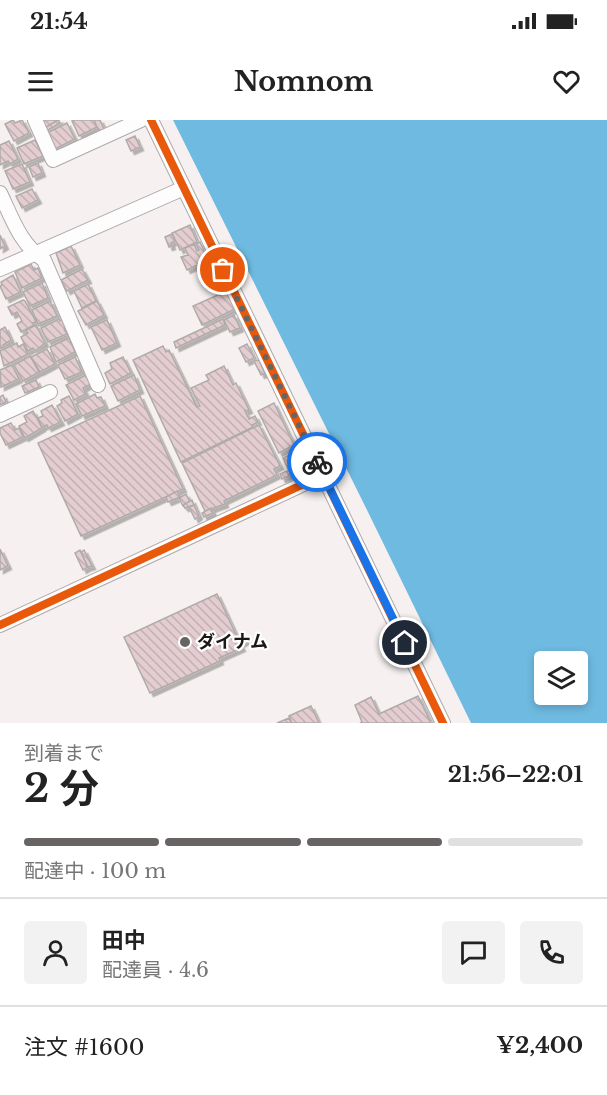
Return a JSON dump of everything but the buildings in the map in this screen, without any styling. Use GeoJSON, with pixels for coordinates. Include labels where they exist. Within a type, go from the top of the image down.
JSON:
{"type":"FeatureCollection","features":[{"type":"Feature","properties":{"kind":"street"},"geometry":{"type":"LineString","coordinates":[[35,120],[53,160],[141,120]]}},
{"type":"Feature","properties":{"kind":"street"},"geometry":{"type":"LineString","coordinates":[[151,120],[443,723]]}},
{"type":"Feature","properties":{"kind":"street"},"geometry":{"type":"LineString","coordinates":[[0,269],[184,188]]}},
{"type":"Feature","properties":{"kind":"street"},"geometry":{"type":"LineString","coordinates":[[0,194],[23,241],[44,260],[98,385]]}},
{"type":"Feature","properties":{"kind":"street"},"geometry":{"type":"LineString","coordinates":[[0,415],[50,392]]}},
{"type":"Feature","properties":{"kind":"street"},"geometry":{"type":"LineString","coordinates":[[0,625],[323,475]]}},
{"type":"Feature","properties":{"kind":"water"},"geometry":{"type":"Polygon","coordinates":[[[173,120],[607,120],[607,723],[471,723],[173,120]]]}},
{"type":"Feature","properties":{"kind":"cycle path"},"geometry":{"type":"LineString","coordinates":[[151,120],[443,723]]}},
{"type":"Feature","properties":{"kind":"cycle path"},"geometry":{"type":"LineString","coordinates":[[0,625],[323,475]]}},
{"type":"Feature","properties":{"kind":"way so far"},"geometry":{"type":"LineString","coordinates":[[223,270],[317,462]]}},
{"type":"Feature","properties":{"kind":"place","name":"ダイナム"},"geometry":{"type":"Point","coordinates":[185,642]}},
{"type":"Feature","properties":{"kind":"route"},"geometry":{"type":"LineString","coordinates":[[317,462],[405,643]]}}]}
